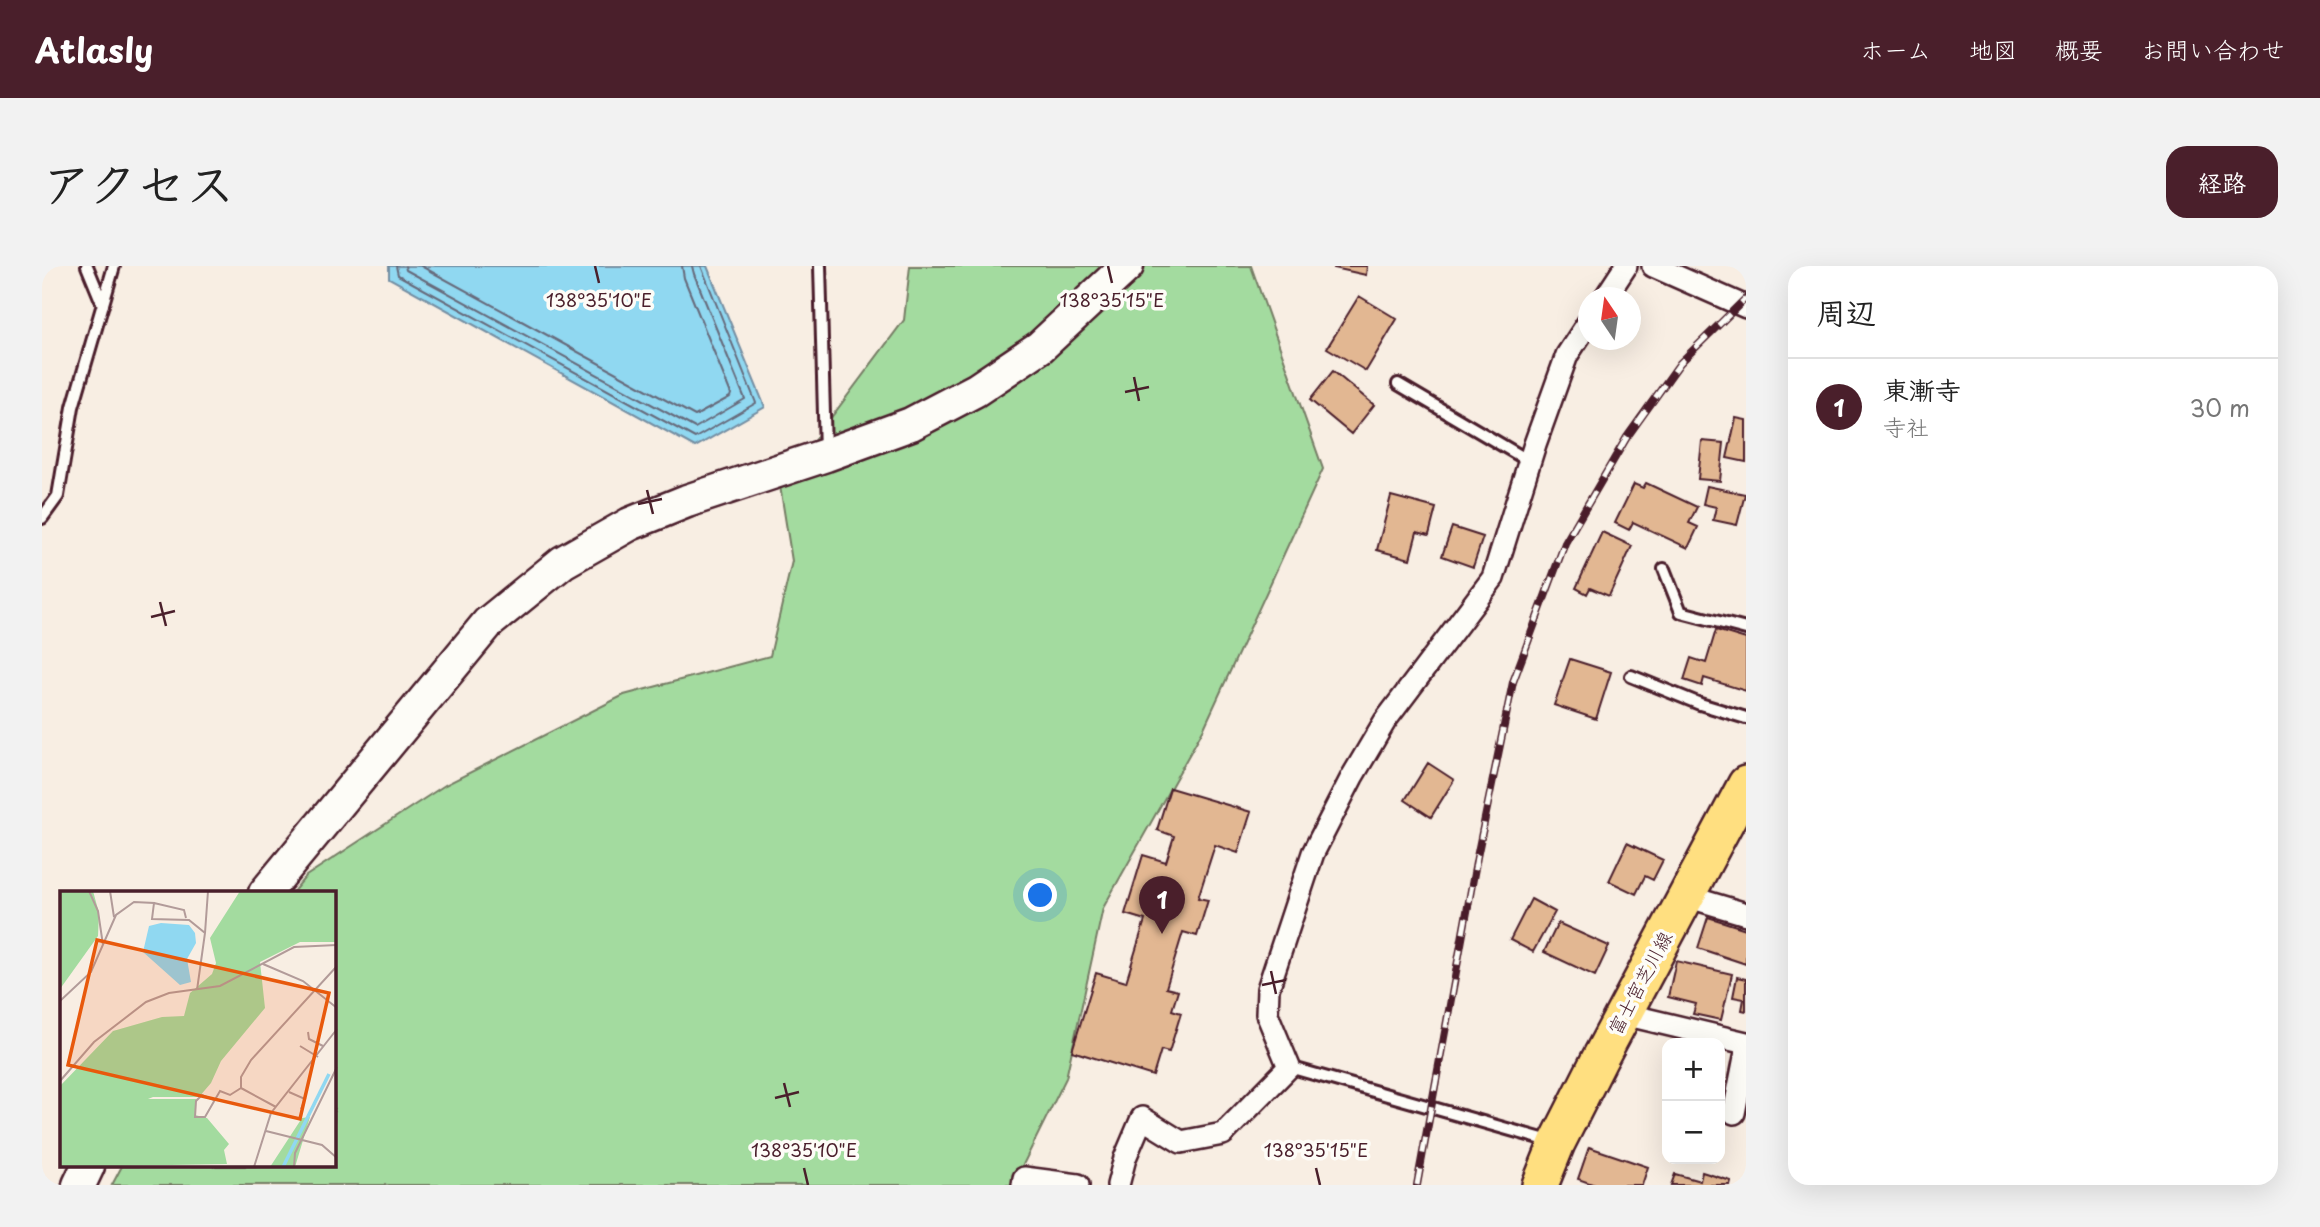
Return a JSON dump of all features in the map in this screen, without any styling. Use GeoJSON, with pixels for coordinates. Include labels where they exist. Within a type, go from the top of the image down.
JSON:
{"type":"FeatureCollection","features":[{"type":"Feature","properties":{"kind":"main road","name":"富士宮芝川線"},"geometry":{"type":"LineString","coordinates":[[1540,1185],[1557,1143],[1746,784]]}},
{"type":"Feature","properties":{"kind":"street"},"geometry":{"type":"LineString","coordinates":[[267,891],[488,623],[563,562],[630,524],[687,501],[911,424],[976,390],[1040,347],[1127,266]]}},
{"type":"Feature","properties":{"kind":"street"},"geometry":{"type":"LineString","coordinates":[[1612,287],[1626,266]]}},
{"type":"Feature","properties":{"kind":"street"},"geometry":{"type":"LineString","coordinates":[[1653,266],[1746,307]]}},
{"type":"Feature","properties":{"kind":"street"},"geometry":{"type":"LineString","coordinates":[[1118,1185],[1125,1158],[1142,1118],[1181,1142],[1223,1134],[1289,1067],[1267,1014],[1268,989],[1313,853],[1352,777],[1385,721],[1493,578],[1529,461],[1567,355],[1578,338]]}},
{"type":"Feature","properties":{"kind":"street"},"geometry":{"type":"LineString","coordinates":[[1686,896],[1746,914]]}},
{"type":"Feature","properties":{"kind":"street"},"geometry":{"type":"LineString","coordinates":[[1624,1014],[1746,1043]]}},
{"type":"Feature","properties":{"kind":"street"},"geometry":{"type":"LineString","coordinates":[[1734,1113],[1746,1052]]}},
{"type":"Feature","properties":{"kind":"street"},"geometry":{"type":"LineString","coordinates":[[79,1185],[87,1168]]}},
{"type":"Feature","properties":{"kind":"street"},"geometry":{"type":"LineString","coordinates":[[1023,1185],[1024,1178],[1078,1185]]}},
{"type":"Feature","properties":{"kind":"lane"},"geometry":{"type":"LineString","coordinates":[[87,266],[103,305]]}},
{"type":"Feature","properties":{"kind":"lane"},"geometry":{"type":"LineString","coordinates":[[42,518],[58,496],[73,407],[114,266]]}},
{"type":"Feature","properties":{"kind":"lane"},"geometry":{"type":"LineString","coordinates":[[820,266],[825,455]]}},
{"type":"Feature","properties":{"kind":"lane"},"geometry":{"type":"LineString","coordinates":[[1398,384],[1529,461]]}},
{"type":"Feature","properties":{"kind":"lane"},"geometry":{"type":"LineString","coordinates":[[1664,569],[1681,612],[1746,629]]}},
{"type":"Feature","properties":{"kind":"lane"},"geometry":{"type":"LineString","coordinates":[[1631,676],[1700,704],[1746,718]]}},
{"type":"Feature","properties":{"kind":"lane"},"geometry":{"type":"LineString","coordinates":[[1289,1067],[1557,1143]]}},
{"type":"Feature","properties":{"kind":"green space"},"geometry":{"type":"Polygon","coordinates":[[[910,266],[1251,266],[1323,469],[1204,728],[1103,908],[1066,1078],[1013,1185],[112,1185],[121,1168],[336,1168],[336,891],[294,891],[306,876],[445,785],[624,695],[770,656],[792,561],[780,486],[904,320],[910,266]]]}},
{"type":"Feature","properties":{"kind":"water"},"geometry":{"type":"Polygon","coordinates":[[[389,266],[707,266],[765,407],[695,447],[389,278],[389,266]]]}},
{"type":"Feature","properties":{"kind":"building"},"geometry":{"type":"Polygon","coordinates":[[[1367,266],[1366,275],[1334,268],[1367,266]]]}},
{"type":"Feature","properties":{"kind":"building"},"geometry":{"type":"Polygon","coordinates":[[[1359,296],[1397,319],[1366,371],[1327,348],[1359,296]]]}},
{"type":"Feature","properties":{"kind":"building"},"geometry":{"type":"Polygon","coordinates":[[[1333,371],[1374,405],[1351,434],[1310,400],[1333,371]]]}},
{"type":"Feature","properties":{"kind":"building"},"geometry":{"type":"Polygon","coordinates":[[[1736,418],[1746,420],[1746,462],[1727,458],[1736,418]]]}},
{"type":"Feature","properties":{"kind":"building"},"geometry":{"type":"Polygon","coordinates":[[[1702,441],[1724,443],[1720,481],[1698,479],[1702,441]]]}},
{"type":"Feature","properties":{"kind":"building"},"geometry":{"type":"Polygon","coordinates":[[[1646,483],[1697,507],[1689,523],[1698,527],[1688,548],[1633,522],[1629,530],[1615,523],[1634,484],[1643,488],[1646,483]]]}},
{"type":"Feature","properties":{"kind":"building"},"geometry":{"type":"Polygon","coordinates":[[[1707,486],[1745,494],[1737,525],[1713,520],[1716,507],[1703,504],[1707,486]]]}},
{"type":"Feature","properties":{"kind":"building"},"geometry":{"type":"Polygon","coordinates":[[[1391,496],[1436,508],[1429,535],[1417,532],[1410,559],[1377,550],[1391,496]]]}},
{"type":"Feature","properties":{"kind":"building"},"geometry":{"type":"Polygon","coordinates":[[[1452,527],[1483,537],[1473,567],[1442,556],[1452,527]]]}},
{"type":"Feature","properties":{"kind":"building"},"geometry":{"type":"Polygon","coordinates":[[[1602,532],[1632,546],[1609,596],[1590,588],[1587,594],[1576,588],[1602,532]]]}},
{"type":"Feature","properties":{"kind":"building"},"geometry":{"type":"Polygon","coordinates":[[[1716,630],[1746,639],[1746,691],[1704,678],[1702,686],[1684,680],[1691,658],[1706,663],[1716,630]]]}},
{"type":"Feature","properties":{"kind":"building"},"geometry":{"type":"Polygon","coordinates":[[[1570,659],[1611,672],[1596,719],[1554,705],[1570,659]]]}},
{"type":"Feature","properties":{"kind":"building"},"geometry":{"type":"Polygon","coordinates":[[[1428,763],[1454,780],[1431,817],[1405,800],[1428,763]]]}},
{"type":"Feature","properties":{"kind":"building"},"geometry":{"type":"Polygon","coordinates":[[[1170,788],[1251,812],[1238,853],[1215,845],[1198,898],[1208,900],[1197,936],[1183,932],[1166,988],[1178,991],[1172,1010],[1181,1013],[1169,1052],[1161,1050],[1153,1076],[1072,1051],[1096,973],[1126,982],[1145,920],[1125,914],[1143,855],[1166,862],[1174,836],[1157,830],[1170,788]]]}},
{"type":"Feature","properties":{"kind":"building"},"geometry":{"type":"Polygon","coordinates":[[[1627,843],[1663,860],[1653,880],[1645,876],[1636,894],[1609,881],[1627,843]]]}},
{"type":"Feature","properties":{"kind":"building"},"geometry":{"type":"Polygon","coordinates":[[[1531,899],[1555,912],[1533,952],[1510,940],[1531,899]]]}},
{"type":"Feature","properties":{"kind":"building"},"geometry":{"type":"Polygon","coordinates":[[[1708,917],[1746,929],[1746,964],[1698,948],[1708,917]]]}},
{"type":"Feature","properties":{"kind":"building"},"geometry":{"type":"Polygon","coordinates":[[[1558,923],[1609,946],[1595,976],[1544,952],[1558,923]]]}},
{"type":"Feature","properties":{"kind":"building"},"geometry":{"type":"Polygon","coordinates":[[[1676,961],[1732,974],[1721,1020],[1693,1014],[1696,1004],[1668,997],[1676,961]]]}},
{"type":"Feature","properties":{"kind":"building"},"geometry":{"type":"Polygon","coordinates":[[[1737,977],[1746,979],[1746,1011],[1742,1010],[1744,999],[1733,997],[1737,977]]]}},
{"type":"Feature","properties":{"kind":"building"},"geometry":{"type":"Polygon","coordinates":[[[1589,1147],[1648,1167],[1642,1185],[1595,1185],[1578,1179],[1589,1147]]]}},
{"type":"Feature","properties":{"kind":"building"},"geometry":{"type":"Polygon","coordinates":[[[1702,1172],[1731,1181],[1730,1185],[1671,1185],[1675,1174],[1700,1181],[1702,1172]]]}},
{"type":"Feature","properties":{"kind":"railway"},"geometry":{"type":"LineString","coordinates":[[1417,1185],[1477,857],[1513,682],[1565,543],[1627,437],[1680,363],[1746,298]]}},
{"type":"Feature","properties":{"kind":"place","name":"東漸寺"},"geometry":{"type":"Point","coordinates":[1162,934]}}]}
